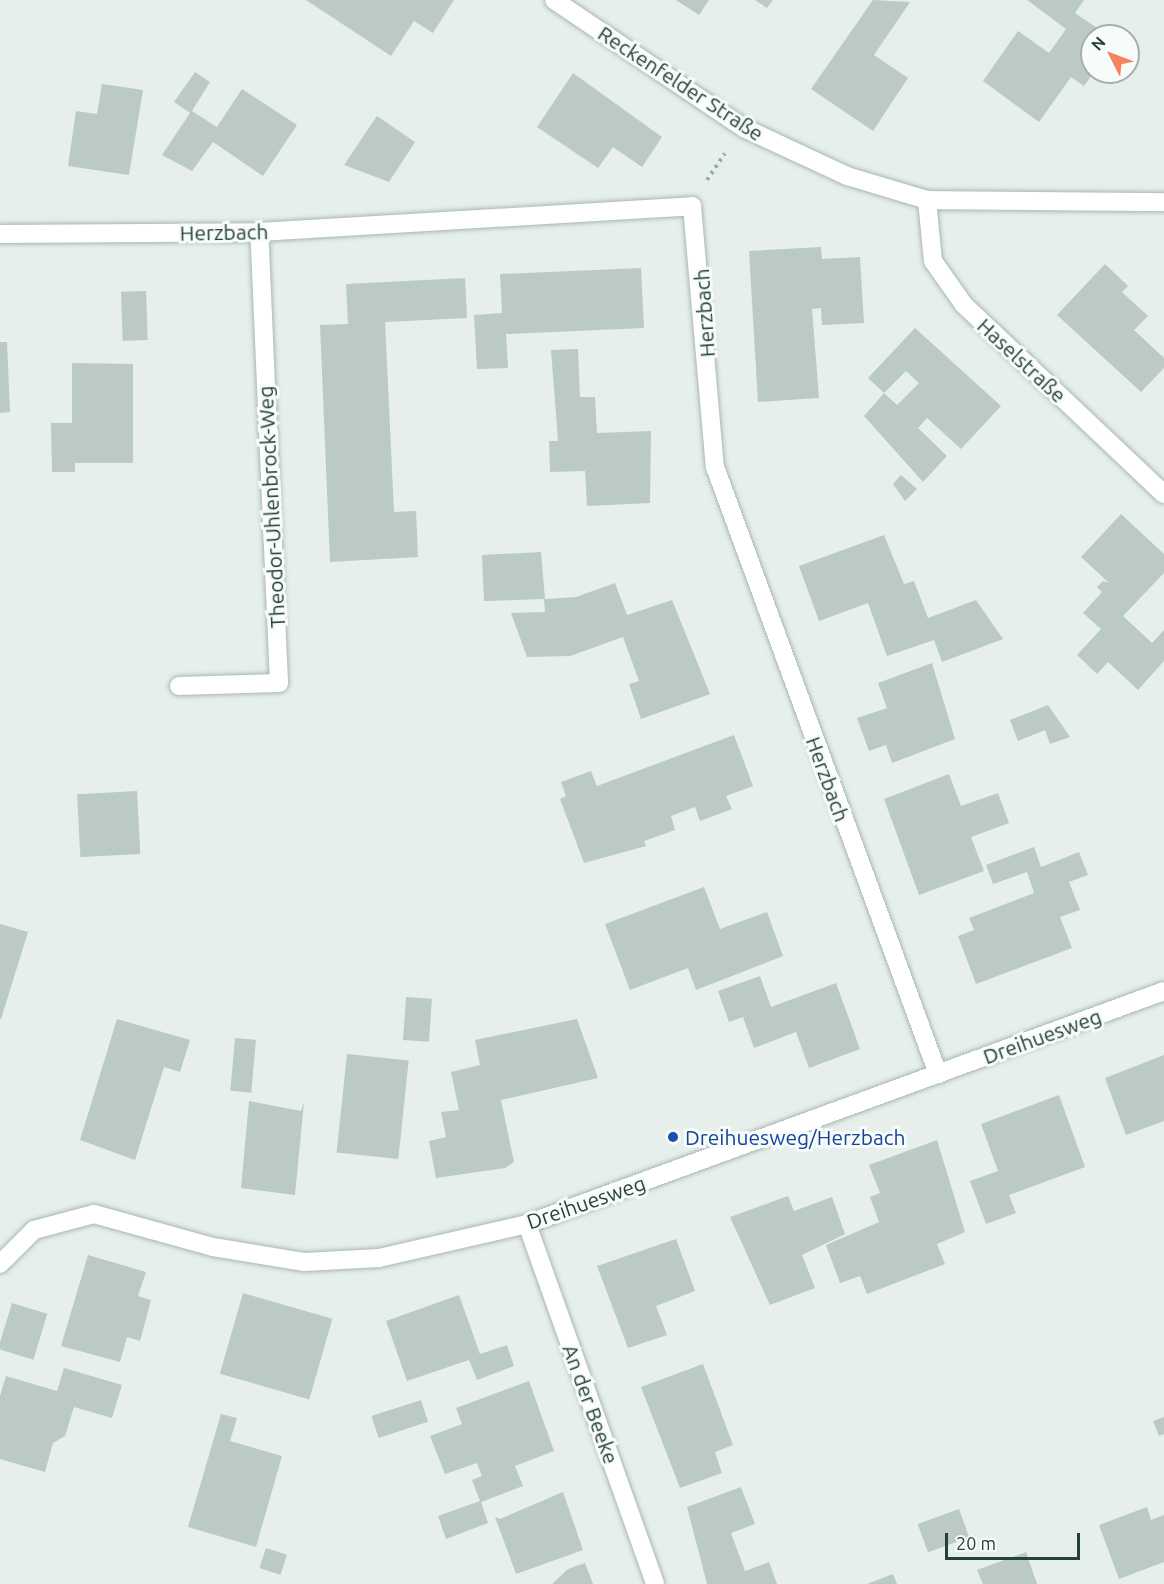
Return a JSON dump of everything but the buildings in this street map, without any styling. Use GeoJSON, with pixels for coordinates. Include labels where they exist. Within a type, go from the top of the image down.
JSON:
{"type":"FeatureCollection","features":[{"type":"Feature","properties":{"kind":"street","name":"Reckenfelder Straße"},"geometry":{"type":"LineString","coordinates":[[554,0],[744,128],[847,176],[927,200],[1164,202]]}},
{"type":"Feature","properties":{"kind":"street","name":"Haselstraße"},"geometry":{"type":"LineString","coordinates":[[927,200],[933,261],[964,305],[1164,494]]}},
{"type":"Feature","properties":{"kind":"street","name":"Herzbach"},"geometry":{"type":"LineString","coordinates":[[0,234],[259,232],[692,206],[715,467],[938,1074]]}},
{"type":"Feature","properties":{"kind":"street","name":"Theodor-Uhlenbrock-Weg"},"geometry":{"type":"LineString","coordinates":[[179,686],[279,682],[259,232]]}},
{"type":"Feature","properties":{"kind":"street","name":"Dreihuesweg"},"geometry":{"type":"LineString","coordinates":[[0,1264],[34,1230],[94,1214],[213,1247],[305,1262],[379,1258],[527,1224],[1164,991]]}},
{"type":"Feature","properties":{"kind":"street","name":"An der Beeke"},"geometry":{"type":"LineString","coordinates":[[527,1224],[655,1584]]}},
{"type":"Feature","properties":{"kind":"path"},"geometry":{"type":"LineString","coordinates":[[692,206],[744,128]]}},
{"type":"Feature","properties":{"kind":"place","name":"Dreihuesweg/Herzbach"},"geometry":{"type":"Point","coordinates":[673,1137]}}]}
